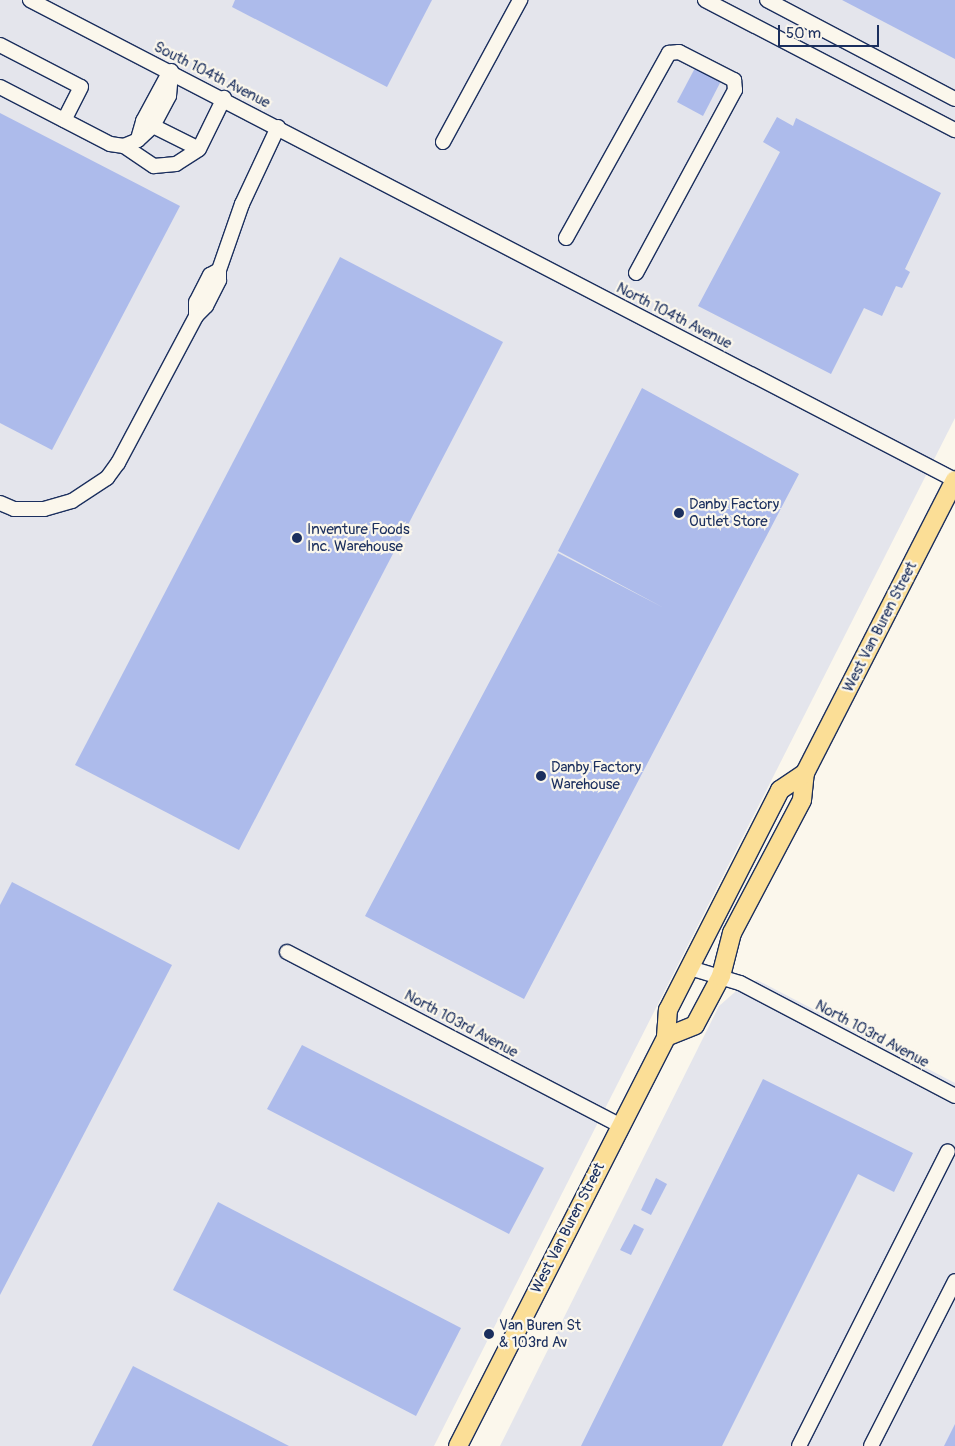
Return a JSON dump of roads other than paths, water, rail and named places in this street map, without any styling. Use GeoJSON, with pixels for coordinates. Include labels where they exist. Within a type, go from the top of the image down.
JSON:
{"type":"FeatureCollection","features":[{"type":"Feature","properties":{"kind":"main road","name":"West Van Buren Street"},"geometry":{"type":"LineString","coordinates":[[666,1037],[695,1025],[720,976],[732,933],[802,800],[805,773],[955,480]]}},
{"type":"Feature","properties":{"kind":"main road","name":"West Van Buren Street"},"geometry":{"type":"LineString","coordinates":[[458,1446],[619,1125],[666,1037],[668,1010],[780,790],[805,773]]}},
{"type":"Feature","properties":{"kind":"main road"},"geometry":{"type":"LineString","coordinates":[[720,976],[721,930],[751,870],[749,851]]}},
{"type":"Feature","properties":{"kind":"street","name":"South 104th Avenue"},"geometry":{"type":"LineString","coordinates":[[30,0],[50,5],[378,180]]}},
{"type":"Feature","properties":{"kind":"street"},"geometry":{"type":"LineString","coordinates":[[442,142],[520,0]]}},
{"type":"Feature","properties":{"kind":"street"},"geometry":{"type":"LineString","coordinates":[[705,0],[955,130]]}},
{"type":"Feature","properties":{"kind":"street"},"geometry":{"type":"LineString","coordinates":[[767,0],[955,99]]}},
{"type":"Feature","properties":{"kind":"street"},"geometry":{"type":"LineString","coordinates":[[0,45],[81,87],[64,120]]}},
{"type":"Feature","properties":{"kind":"street"},"geometry":{"type":"LineString","coordinates":[[566,238],[668,53],[679,52],[734,80],[735,90],[636,273]]}},
{"type":"Feature","properties":{"kind":"street"},"geometry":{"type":"LineString","coordinates":[[124,146],[138,140],[153,126],[169,96],[171,71]]}},
{"type":"Feature","properties":{"kind":"street"},"geometry":{"type":"LineString","coordinates":[[138,140],[143,122],[171,71]]}},
{"type":"Feature","properties":{"kind":"street"},"geometry":{"type":"LineString","coordinates":[[0,87],[110,144],[124,146],[154,166],[176,164],[199,149],[224,98]]}},
{"type":"Feature","properties":{"kind":"street"},"geometry":{"type":"LineString","coordinates":[[153,126],[199,149]]}},
{"type":"Feature","properties":{"kind":"street"},"geometry":{"type":"LineString","coordinates":[[0,503],[14,509],[44,509],[72,501],[107,478],[118,463],[196,316],[196,302],[210,275],[219,270],[256,168],[278,127]]}},
{"type":"Feature","properties":{"kind":"street","name":"North 104th Avenue"},"geometry":{"type":"LineString","coordinates":[[378,180],[955,480]]}},
{"type":"Feature","properties":{"kind":"street","name":"North 103rd Avenue"},"geometry":{"type":"LineString","coordinates":[[287,952],[619,1125]]}},
{"type":"Feature","properties":{"kind":"street","name":"North 103rd Avenue"},"geometry":{"type":"LineString","coordinates":[[690,968],[740,983],[955,1096]]}},
{"type":"Feature","properties":{"kind":"street"},"geometry":{"type":"LineString","coordinates":[[799,1446],[948,1150]]}},
{"type":"Feature","properties":{"kind":"street"},"geometry":{"type":"LineString","coordinates":[[871,1446],[955,1281]]}},
{"type":"Feature","properties":{"kind":"place","name":"Danby Factory Outlet Store"},"geometry":{"type":"Point","coordinates":[679,513]}},
{"type":"Feature","properties":{"kind":"place","name":"Inventure Foods Inc. Warehouse"},"geometry":{"type":"Point","coordinates":[297,538]}},
{"type":"Feature","properties":{"kind":"place","name":"Danby Factory Warehouse"},"geometry":{"type":"Point","coordinates":[541,776]}},
{"type":"Feature","properties":{"kind":"place","name":"Van Buren St & 103rd Av"},"geometry":{"type":"Point","coordinates":[489,1334]}}]}
